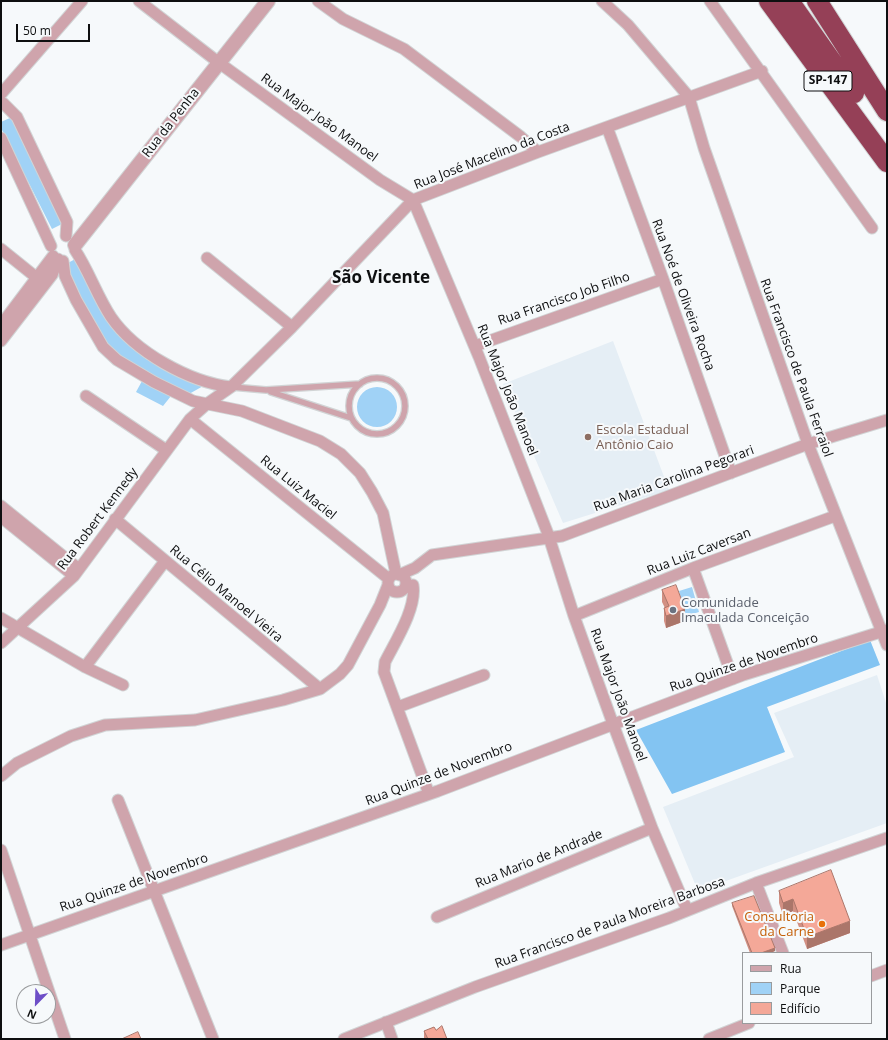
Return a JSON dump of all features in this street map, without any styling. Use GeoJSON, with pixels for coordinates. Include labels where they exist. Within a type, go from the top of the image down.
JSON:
{"type":"FeatureCollection","features":[{"type":"Feature","properties":{"kind":"highway","name":"SP-147"},"geometry":{"type":"LineString","coordinates":[[769,1],[887,162]]}},
{"type":"Feature","properties":{"kind":"highway","name":"SP-147"},"geometry":{"type":"LineString","coordinates":[[789,1],[887,138]]}},
{"type":"Feature","properties":{"kind":"highway"},"geometry":{"type":"LineString","coordinates":[[817,1],[887,111]]}},
{"type":"Feature","properties":{"kind":"street"},"geometry":{"type":"LineString","coordinates":[[56,256],[72,257],[67,222],[17,117],[1,101],[82,1]]}},
{"type":"Feature","properties":{"kind":"street","name":"Rua Major João Manoel"},"geometry":{"type":"LineString","coordinates":[[139,1],[215,60],[380,180],[413,200],[474,346],[550,539],[574,616],[613,724],[652,828],[687,910]]}},
{"type":"Feature","properties":{"kind":"street","name":"Rua da Penha"},"geometry":{"type":"LineString","coordinates":[[71,242],[215,60],[259,1]]}},
{"type":"Feature","properties":{"kind":"street","name":"Rua da Penha"},"geometry":{"type":"LineString","coordinates":[[215,60],[268,1]]}},
{"type":"Feature","properties":{"kind":"street"},"geometry":{"type":"LineString","coordinates":[[318,1],[343,19],[404,49],[521,137],[538,152]]}},
{"type":"Feature","properties":{"kind":"street"},"geometry":{"type":"LineString","coordinates":[[602,1],[628,26],[689,97]]}},
{"type":"Feature","properties":{"kind":"street"},"geometry":{"type":"LineString","coordinates":[[710,1],[762,71],[872,228]]}},
{"type":"Feature","properties":{"kind":"street","name":"Rua José Macelino da Costa"},"geometry":{"type":"LineString","coordinates":[[208,403],[231,387],[292,327],[413,200],[538,152],[762,71]]}},
{"type":"Feature","properties":{"kind":"street","name":"Rua Francisco de Paula Ferraiol"},"geometry":{"type":"LineString","coordinates":[[689,97],[707,155],[808,444],[835,516],[884,631],[887,645]]}},
{"type":"Feature","properties":{"kind":"street","name":"Rua Noé de Oliveira Rocha"},"geometry":{"type":"LineString","coordinates":[[607,127],[663,279],[731,473]]}},
{"type":"Feature","properties":{"kind":"street"},"geometry":{"type":"LineString","coordinates":[[1,138],[76,300],[103,347],[112,356],[136,372],[193,401],[242,411],[320,441],[341,454],[360,473],[383,513],[393,578],[348,665],[340,674],[320,689],[283,700],[195,720],[105,725],[71,736],[17,763],[1,776]]}},
{"type":"Feature","properties":{"kind":"street"},"geometry":{"type":"LineString","coordinates":[[1,341],[52,275],[56,256],[56,238],[71,242],[111,317],[136,342],[154,357],[174,368],[216,385],[231,387]]}},
{"type":"Feature","properties":{"kind":"street"},"geometry":{"type":"LineString","coordinates":[[1,249],[37,278]]}},
{"type":"Feature","properties":{"kind":"street"},"geometry":{"type":"LineString","coordinates":[[1,325],[56,256]]}},
{"type":"Feature","properties":{"kind":"street"},"geometry":{"type":"LineString","coordinates":[[207,258],[292,327]]}},
{"type":"Feature","properties":{"kind":"street","name":"Rua Francisco Job Filho"},"geometry":{"type":"LineString","coordinates":[[474,346],[663,279]]}},
{"type":"Feature","properties":{"kind":"street"},"geometry":{"type":"LineString","coordinates":[[86,396],[166,450]]}},
{"type":"Feature","properties":{"kind":"street","name":"Rua Robert Kennedy"},"geometry":{"type":"LineString","coordinates":[[1,643],[19,628],[77,572],[190,419],[208,403]]}},
{"type":"Feature","properties":{"kind":"street","name":"Rua Luiz Maciel"},"geometry":{"type":"LineString","coordinates":[[190,419],[393,578],[393,592],[404,590]]}},
{"type":"Feature","properties":{"kind":"street","name":"Rua Maria Carolina Pegorari"},"geometry":{"type":"LineString","coordinates":[[393,578],[415,568],[432,555],[550,539],[562,536],[808,444],[887,420]]}},
{"type":"Feature","properties":{"kind":"street"},"geometry":{"type":"LineString","coordinates":[[1,506],[77,572]]}},
{"type":"Feature","properties":{"kind":"street","name":"Rua Luiz Caversan"},"geometry":{"type":"LineString","coordinates":[[574,616],[693,568],[835,516]]}},
{"type":"Feature","properties":{"kind":"street"},"geometry":{"type":"LineString","coordinates":[[1,517],[77,572]]}},
{"type":"Feature","properties":{"kind":"street","name":"Rua Célio Manoel Vieira"},"geometry":{"type":"LineString","coordinates":[[115,519],[320,689]]}},
{"type":"Feature","properties":{"kind":"street"},"geometry":{"type":"LineString","coordinates":[[85,667],[165,561]]}},
{"type":"Feature","properties":{"kind":"street"},"geometry":{"type":"LineString","coordinates":[[380,605],[404,590],[415,568]]}},
{"type":"Feature","properties":{"kind":"street"},"geometry":{"type":"LineString","coordinates":[[693,568],[733,679]]}},
{"type":"Feature","properties":{"kind":"street"},"geometry":{"type":"LineString","coordinates":[[393,578],[405,580],[404,590],[410,608],[385,662],[384,672],[429,794]]}},
{"type":"Feature","properties":{"kind":"street"},"geometry":{"type":"LineString","coordinates":[[1,618],[85,667],[123,685]]}},
{"type":"Feature","properties":{"kind":"street","name":"Rua Quinze de Novembro"},"geometry":{"type":"LineString","coordinates":[[1,945],[429,794],[733,679],[884,631]]}},
{"type":"Feature","properties":{"kind":"street"},"geometry":{"type":"LineString","coordinates":[[398,707],[484,675]]}},
{"type":"Feature","properties":{"kind":"street"},"geometry":{"type":"LineString","coordinates":[[118,800],[213,1039]]}},
{"type":"Feature","properties":{"kind":"street","name":"Rua Mario de Andrade"},"geometry":{"type":"LineString","coordinates":[[436,917],[652,828]]}},
{"type":"Feature","properties":{"kind":"street","name":"Rua Francisco de Paula Moreira Barbosa"},"geometry":{"type":"LineString","coordinates":[[344,1039],[475,987],[669,918],[756,884],[887,838]]}},
{"type":"Feature","properties":{"kind":"street"},"geometry":{"type":"LineString","coordinates":[[1,850],[65,1039]]}},
{"type":"Feature","properties":{"kind":"street"},"geometry":{"type":"LineString","coordinates":[[756,884],[783,952]]}},
{"type":"Feature","properties":{"kind":"street"},"geometry":{"type":"LineString","coordinates":[[872,976],[887,970]]}},
{"type":"Feature","properties":{"kind":"street"},"geometry":{"type":"LineString","coordinates":[[386,1022],[392,1039]]}},
{"type":"Feature","properties":{"kind":"street"},"geometry":{"type":"LineString","coordinates":[[709,1039],[746,1024]]}},
{"type":"Feature","properties":{"kind":"lane"},"geometry":{"type":"LineString","coordinates":[[368,379],[387,379],[402,391],[406,409],[399,426],[392,431],[373,435],[364,432],[356,426],[351,418],[349,399],[353,391],[360,384],[368,379]]}},
{"type":"Feature","properties":{"kind":"lane"},"geometry":{"type":"LineString","coordinates":[[231,387],[266,390],[360,384]]}},
{"type":"Feature","properties":{"kind":"lane"},"geometry":{"type":"LineString","coordinates":[[266,390],[351,418]]}},
{"type":"Feature","properties":{"kind":"shaded area","name":"Escola Estadual Antônio Caio"},"geometry":{"type":"Polygon","coordinates":[[[613,341],[669,490],[563,523],[503,384],[613,341]]]}},
{"type":"Feature","properties":{"kind":"shaded area"},"geometry":{"type":"Polygon","coordinates":[[[870,640],[880,665],[767,707],[785,752],[672,794],[636,730],[870,640]]]}},
{"type":"Feature","properties":{"kind":"shaded area"},"geometry":{"type":"Polygon","coordinates":[[[877,675],[887,706],[887,823],[698,891],[663,807],[794,757],[774,713],[877,675]]]}},
{"type":"Feature","properties":{"kind":"green space"},"geometry":{"type":"Polygon","coordinates":[[[12,117],[64,223],[52,229],[1,128],[1,122],[12,117]]]}},
{"type":"Feature","properties":{"kind":"green space"},"geometry":{"type":"Polygon","coordinates":[[[79,257],[114,323],[131,346],[155,364],[205,385],[189,394],[140,370],[126,362],[115,352],[97,330],[90,318],[66,264],[79,257]]]}},
{"type":"Feature","properties":{"kind":"green space"},"geometry":{"type":"Polygon","coordinates":[[[142,381],[171,396],[163,406],[136,392],[142,381]]]}},
{"type":"Feature","properties":{"kind":"green space"},"geometry":{"type":"Polygon","coordinates":[[[381,387],[388,390],[394,396],[397,407],[396,415],[388,424],[381,427],[373,427],[366,424],[358,415],[357,403],[360,396],[369,388],[381,387]]]}},
{"type":"Feature","properties":{"kind":"green space"},"geometry":{"type":"Polygon","coordinates":[[[692,587],[699,612],[686,616],[679,591],[692,587]]]}},
{"type":"Feature","properties":{"kind":"building"},"geometry":{"type":"Polygon","coordinates":[[[676,585],[685,609],[666,616],[664,608],[669,606],[662,590],[676,585]]]}},
{"type":"Feature","properties":{"kind":"building","name":"Consultoria da Carne"},"geometry":{"type":"Polygon","coordinates":[[[831,870],[850,921],[807,937],[793,899],[783,903],[779,891],[831,870]]]}},
{"type":"Feature","properties":{"kind":"building"},"geometry":{"type":"Polygon","coordinates":[[[754,896],[775,948],[764,952],[752,952],[732,903],[754,896]]]}},
{"type":"Feature","properties":{"kind":"building"},"geometry":{"type":"Polygon","coordinates":[[[442,1026],[447,1039],[428,1039],[424,1031],[434,1027],[436,1030],[442,1026]]]}},
{"type":"Feature","properties":{"kind":"building"},"geometry":{"type":"Polygon","coordinates":[[[138,1032],[141,1039],[122,1039],[138,1032]]]}},
{"type":"Feature","properties":{"kind":"place","name":"Escola Estadual Antônio Caio"},"geometry":{"type":"Point","coordinates":[588,437]}},
{"type":"Feature","properties":{"kind":"place","name":"Comunidade Imaculada Conceição"},"geometry":{"type":"Point","coordinates":[673,610]}},
{"type":"Feature","properties":{"kind":"place","name":"Consultoria da Carne"},"geometry":{"type":"Point","coordinates":[822,924]}},
{"type":"Feature","properties":{"kind":"district","name":"São Vicente"},"geometry":{"type":"Point","coordinates":[381,278]}}]}
